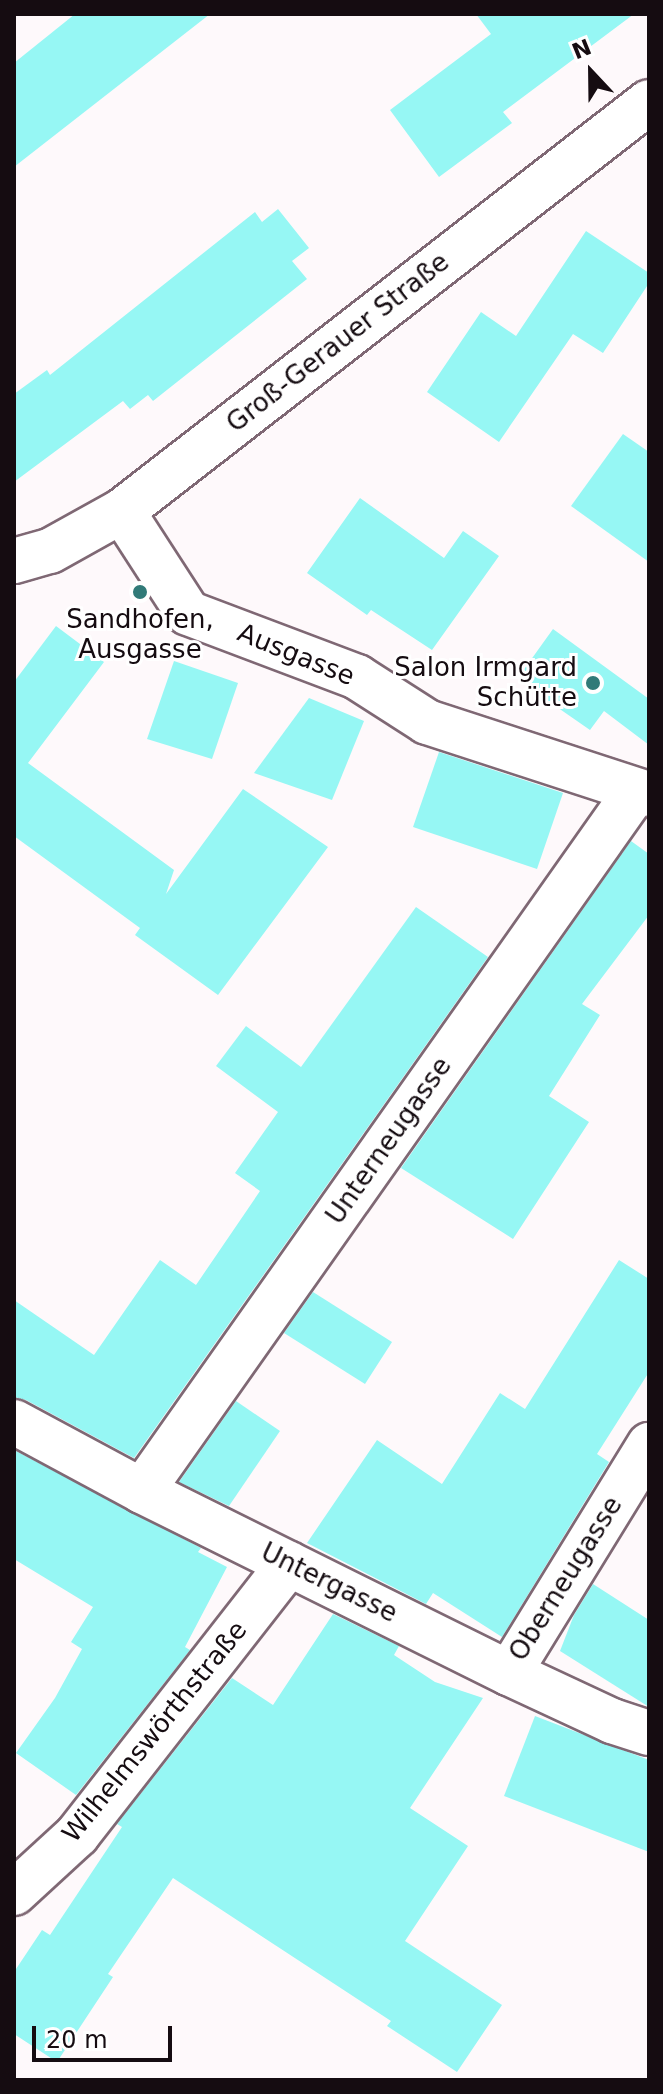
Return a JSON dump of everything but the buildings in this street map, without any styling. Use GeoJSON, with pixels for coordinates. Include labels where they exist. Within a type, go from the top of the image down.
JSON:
{"type":"FeatureCollection","features":[{"type":"Feature","properties":{"kind":"street","name":"Groß-Gerauer Straße"},"geometry":{"type":"LineString","coordinates":[[14,561],[50,551],[122,511],[649,102]]}},
{"type":"Feature","properties":{"kind":"street","name":"Ausgasse"},"geometry":{"type":"LineString","coordinates":[[122,511],[188,613],[357,677],[427,722],[642,792]]}},
{"type":"Feature","properties":{"kind":"street","name":"Unterneugasse"},"geometry":{"type":"LineString","coordinates":[[142,1491],[642,792]]}},
{"type":"Feature","properties":{"kind":"street","name":"Untergasse"},"geometry":{"type":"LineString","coordinates":[[14,1422],[142,1491],[509,1673],[612,1721],[649,1733]]}},
{"type":"Feature","properties":{"kind":"street","name":"Oberneugasse"},"geometry":{"type":"LineString","coordinates":[[509,1673],[649,1445]]}},
{"type":"Feature","properties":{"kind":"street","name":"Wilhelmswörthstraße"},"geometry":{"type":"LineString","coordinates":[[14,1893],[77,1835],[289,1564]]}},
{"type":"Feature","properties":{"kind":"place","name":"Sandhofen, Ausgasse"},"geometry":{"type":"Point","coordinates":[140,592]}},
{"type":"Feature","properties":{"kind":"place","name":"Salon Irmgard Schütte"},"geometry":{"type":"Point","coordinates":[593,683]}}]}
